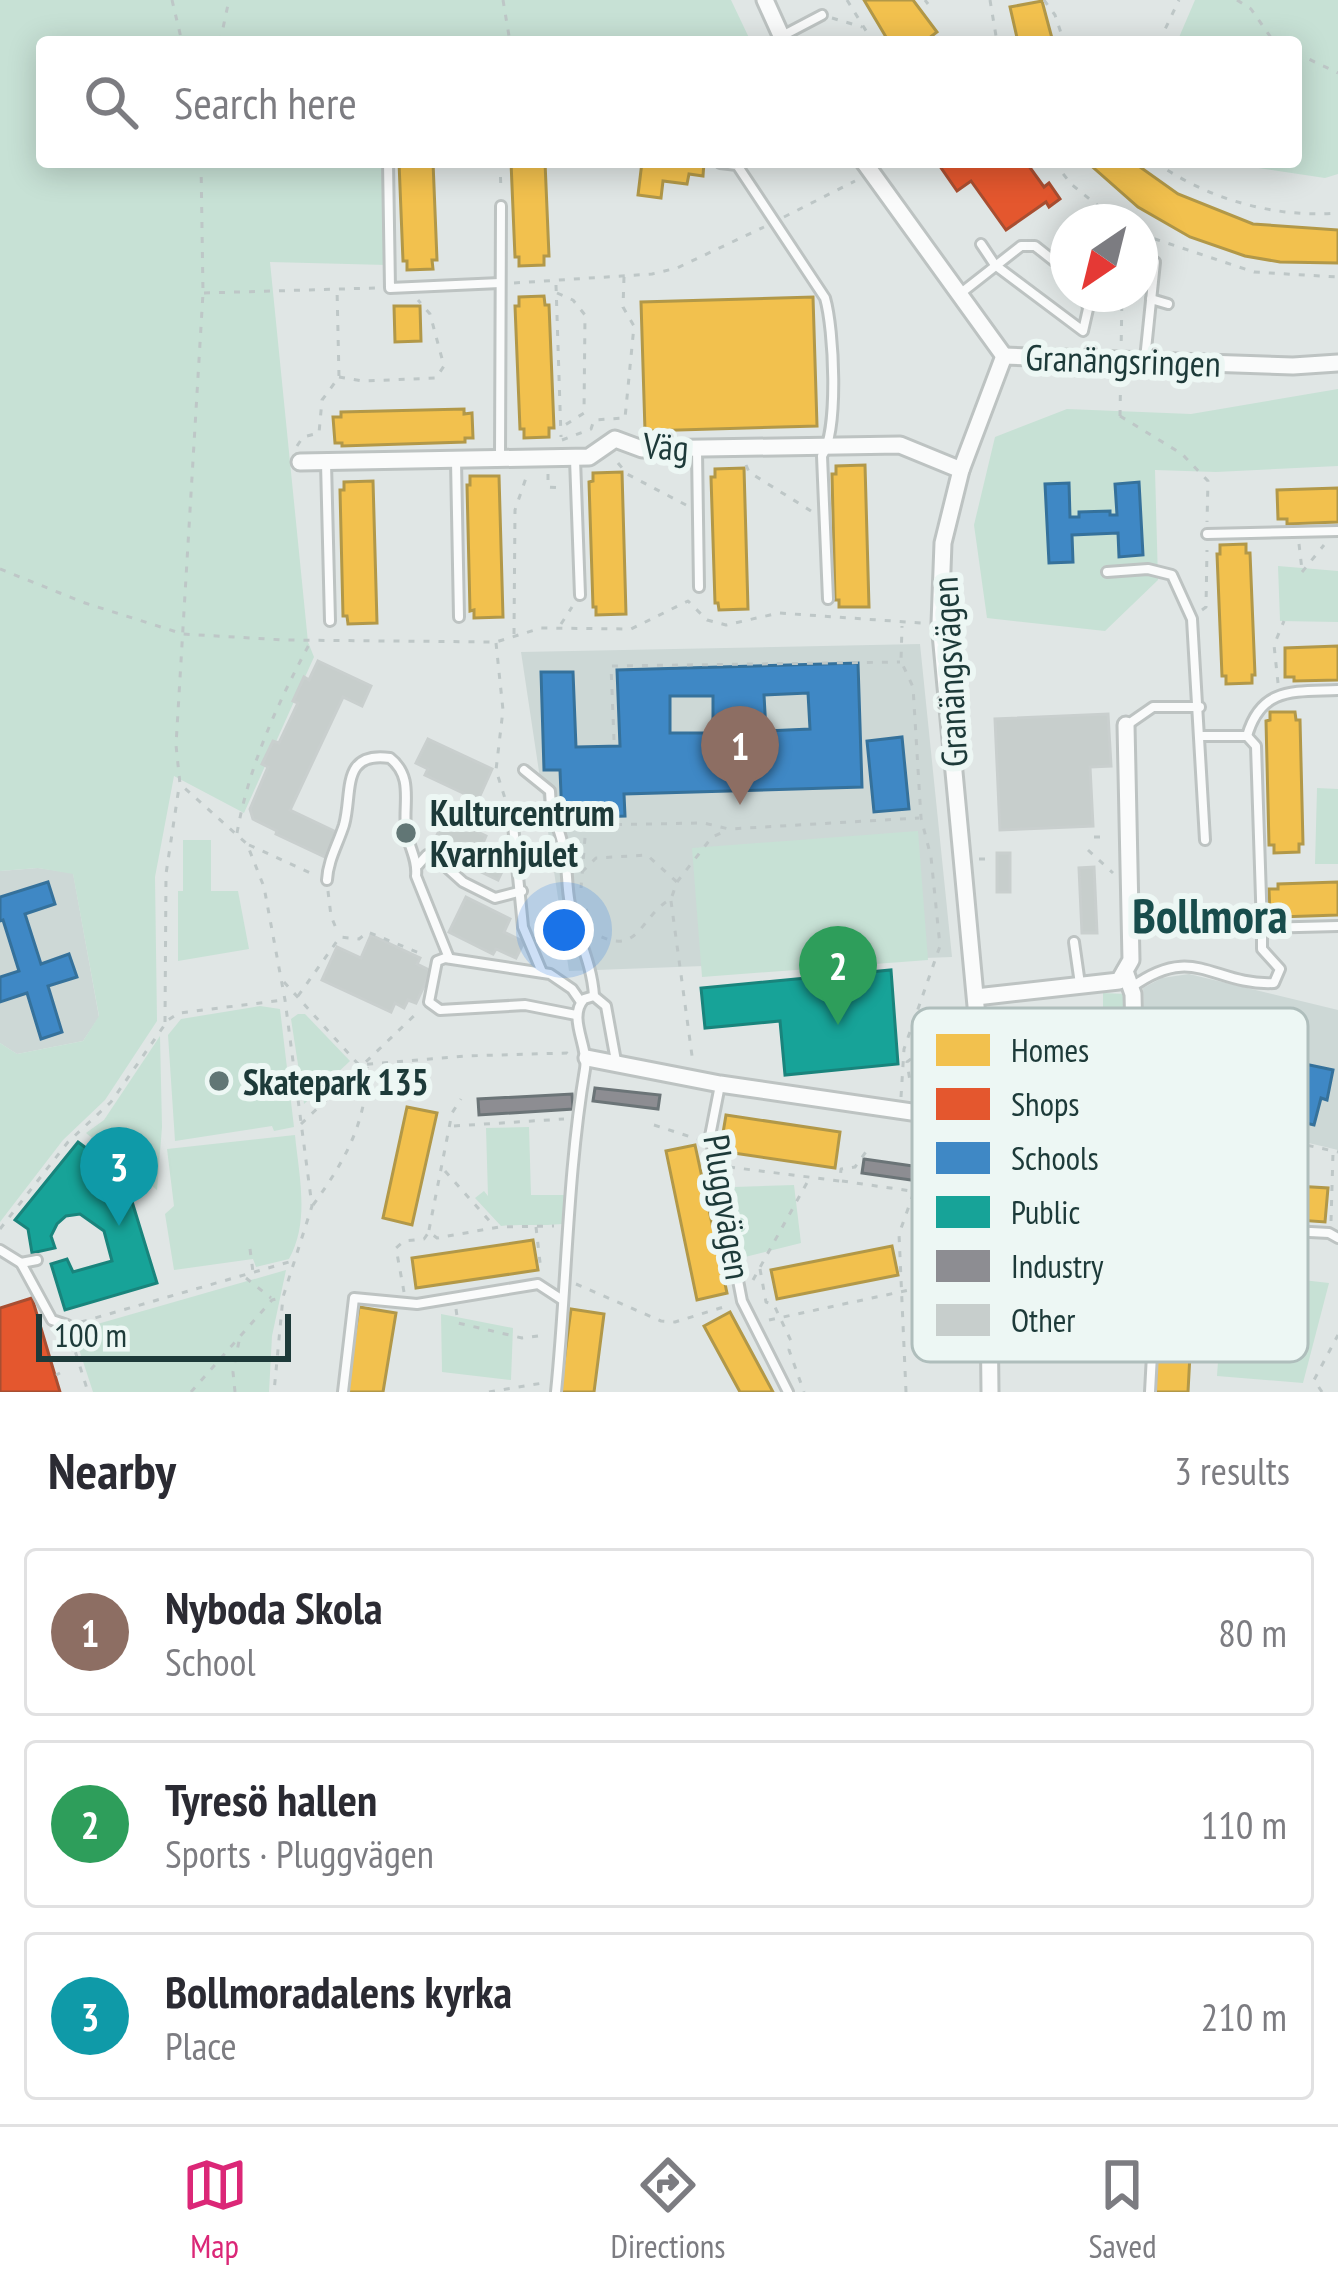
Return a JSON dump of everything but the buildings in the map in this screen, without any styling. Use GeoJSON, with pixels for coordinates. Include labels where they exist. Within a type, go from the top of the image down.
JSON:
{"type":"FeatureCollection","features":[{"type":"Feature","properties":{"kind":"street"},"geometry":{"type":"LineString","coordinates":[[765,0],[781,36]]}},
{"type":"Feature","properties":{"kind":"street","name":"Granängsringen"},"geometry":{"type":"LineString","coordinates":[[862,170],[961,293],[1004,356],[1293,366],[1338,363]]}},
{"type":"Feature","properties":{"kind":"street","name":"Granängsvägen"},"geometry":{"type":"LineString","coordinates":[[977,1008],[940,623],[944,543],[961,470],[1004,356]]}},
{"type":"Feature","properties":{"kind":"street","name":"Väg"},"geometry":{"type":"LineString","coordinates":[[300,462],[589,457],[615,439],[642,449],[900,445],[961,470]]}},
{"type":"Feature","properties":{"kind":"street"},"geometry":{"type":"LineString","coordinates":[[1126,725],[1130,1008]]}},
{"type":"Feature","properties":{"kind":"street"},"geometry":{"type":"LineString","coordinates":[[976,997],[1128,980]]}},
{"type":"Feature","properties":{"kind":"street","name":"Pluggvägen"},"geometry":{"type":"LineString","coordinates":[[586,1063],[616,1062],[720,1084],[912,1112]]}},
{"type":"Feature","properties":{"kind":"street","name":"Granängsvägen"},"geometry":{"type":"LineString","coordinates":[[990,1362],[990,1392]]}},
{"type":"Feature","properties":{"kind":"lane"},"geometry":{"type":"LineString","coordinates":[[787,36],[822,15]]}},
{"type":"Feature","properties":{"kind":"lane"},"geometry":{"type":"LineString","coordinates":[[388,168],[390,288],[500,283]]}},
{"type":"Feature","properties":{"kind":"lane"},"geometry":{"type":"LineString","coordinates":[[739,168],[825,298],[831,317],[832,418],[822,456],[828,599]]}},
{"type":"Feature","properties":{"kind":"lane"},"geometry":{"type":"LineString","coordinates":[[500,457],[501,206]]}},
{"type":"Feature","properties":{"kind":"lane"},"geometry":{"type":"LineString","coordinates":[[981,244],[995,265],[1050,307]]}},
{"type":"Feature","properties":{"kind":"lane"},"geometry":{"type":"LineString","coordinates":[[961,293],[1021,246],[1034,246],[1050,258]]}},
{"type":"Feature","properties":{"kind":"lane"},"geometry":{"type":"LineString","coordinates":[[1158,301],[1168,304]]}},
{"type":"Feature","properties":{"kind":"lane"},"geometry":{"type":"LineString","coordinates":[[1057,312],[1083,332],[1087,312]]}},
{"type":"Feature","properties":{"kind":"lane"},"geometry":{"type":"LineString","coordinates":[[1145,359],[1150,312]]}},
{"type":"Feature","properties":{"kind":"lane"},"geometry":{"type":"LineString","coordinates":[[697,449],[699,587]]}},
{"type":"Feature","properties":{"kind":"lane"},"geometry":{"type":"LineString","coordinates":[[561,455],[576,486],[580,595]]}},
{"type":"Feature","properties":{"kind":"lane"},"geometry":{"type":"LineString","coordinates":[[456,460],[459,617]]}},
{"type":"Feature","properties":{"kind":"lane"},"geometry":{"type":"LineString","coordinates":[[326,462],[330,622]]}},
{"type":"Feature","properties":{"kind":"lane"},"geometry":{"type":"LineString","coordinates":[[1207,534],[1338,531]]}},
{"type":"Feature","properties":{"kind":"lane"},"geometry":{"type":"LineString","coordinates":[[1107,572],[1148,569],[1172,575],[1192,619],[1205,840]]}},
{"type":"Feature","properties":{"kind":"lane"},"geometry":{"type":"LineString","coordinates":[[1247,736],[1253,717],[1279,695],[1338,690]]}},
{"type":"Feature","properties":{"kind":"lane"},"geometry":{"type":"LineString","coordinates":[[1126,725],[1153,707],[1200,707]]}},
{"type":"Feature","properties":{"kind":"lane"},"geometry":{"type":"LineString","coordinates":[[1128,980],[1181,965],[1274,983],[1280,969],[1262,949],[1256,746],[1247,736],[1200,736]]}},
{"type":"Feature","properties":{"kind":"lane"},"geometry":{"type":"LineString","coordinates":[[327,880],[345,820],[353,770],[364,760],[390,758],[401,767],[406,831],[418,865],[416,876],[449,958]]}},
{"type":"Feature","properties":{"kind":"lane"},"geometry":{"type":"LineString","coordinates":[[524,770],[550,791],[550,814],[559,828],[569,900],[588,958],[594,996],[606,1006],[616,1062]]}},
{"type":"Feature","properties":{"kind":"lane"},"geometry":{"type":"LineString","coordinates":[[514,824],[523,927],[543,973]]}},
{"type":"Feature","properties":{"kind":"lane"},"geometry":{"type":"LineString","coordinates":[[418,865],[433,855],[463,882],[495,898],[523,891]]}},
{"type":"Feature","properties":{"kind":"lane"},"geometry":{"type":"LineString","coordinates":[[1262,928],[1338,926]]}},
{"type":"Feature","properties":{"kind":"lane"},"geometry":{"type":"LineString","coordinates":[[1074,942],[1080,986]]}},
{"type":"Feature","properties":{"kind":"lane"},"geometry":{"type":"LineString","coordinates":[[576,1016],[525,1005],[440,1010],[429,1002],[436,961],[449,958],[543,973],[572,989],[581,1002]]}},
{"type":"Feature","properties":{"kind":"lane"},"geometry":{"type":"LineString","coordinates":[[556,1388],[567,1227],[586,1063],[576,1016],[581,1002],[594,996]]}},
{"type":"Feature","properties":{"kind":"lane","name":"Pluggvägen"},"geometry":{"type":"LineString","coordinates":[[720,1084],[710,1136],[743,1299],[788,1392]]}},
{"type":"Feature","properties":{"kind":"lane"},"geometry":{"type":"LineString","coordinates":[[0,1250],[21,1263],[52,1320],[67,1325]]}},
{"type":"Feature","properties":{"kind":"lane"},"geometry":{"type":"LineString","coordinates":[[21,1263],[38,1260]]}},
{"type":"Feature","properties":{"kind":"lane"},"geometry":{"type":"LineString","coordinates":[[343,1392],[354,1298],[406,1305],[538,1284],[561,1299]]}},
{"type":"Feature","properties":{"kind":"lane"},"geometry":{"type":"LineString","coordinates":[[1150,1392],[1152,1362]]}},
{"type":"Feature","properties":{"kind":"path"},"geometry":{"type":"LineString","coordinates":[[172,0],[181,36]]}},
{"type":"Feature","properties":{"kind":"path"},"geometry":{"type":"LineString","coordinates":[[221,36],[229,0]]}},
{"type":"Feature","properties":{"kind":"path"},"geometry":{"type":"LineString","coordinates":[[502,0],[509,36]]}},
{"type":"Feature","properties":{"kind":"path"},"geometry":{"type":"LineString","coordinates":[[847,0],[869,36]]}},
{"type":"Feature","properties":{"kind":"path"},"geometry":{"type":"LineString","coordinates":[[990,0],[996,36]]}},
{"type":"Feature","properties":{"kind":"path"},"geometry":{"type":"LineString","coordinates":[[1044,0],[1062,36]]}},
{"type":"Feature","properties":{"kind":"path"},"geometry":{"type":"LineString","coordinates":[[1162,36],[1179,0]]}},
{"type":"Feature","properties":{"kind":"path"},"geometry":{"type":"LineString","coordinates":[[1238,0],[1270,36]]}},
{"type":"Feature","properties":{"kind":"path"},"geometry":{"type":"LineString","coordinates":[[822,15],[862,27]]}},
{"type":"Feature","properties":{"kind":"path"},"geometry":{"type":"LineString","coordinates":[[1302,56],[1338,73]]}},
{"type":"Feature","properties":{"kind":"path"},"geometry":{"type":"LineString","coordinates":[[165,1024],[166,874],[180,784],[176,746],[202,293],[201,168]]}},
{"type":"Feature","properties":{"kind":"path"},"geometry":{"type":"LineString","coordinates":[[500,168],[501,206]]}},
{"type":"Feature","properties":{"kind":"path"},"geometry":{"type":"LineString","coordinates":[[1059,168],[1096,204]]}},
{"type":"Feature","properties":{"kind":"path"},"geometry":{"type":"LineString","coordinates":[[1165,168],[1233,201],[1278,211],[1338,213]]}},
{"type":"Feature","properties":{"kind":"path"},"geometry":{"type":"LineString","coordinates":[[500,283],[624,277],[677,268],[777,221],[862,170]]}},
{"type":"Feature","properties":{"kind":"path"},"geometry":{"type":"LineString","coordinates":[[1158,240],[1254,272],[1338,277]]}},
{"type":"Feature","properties":{"kind":"path"},"geometry":{"type":"LineString","coordinates":[[561,455],[591,429],[594,420],[625,418],[634,326],[623,307],[624,277]]}},
{"type":"Feature","properties":{"kind":"path"},"geometry":{"type":"LineString","coordinates":[[556,282],[563,427],[561,455],[548,487],[576,486]]}},
{"type":"Feature","properties":{"kind":"path"},"geometry":{"type":"LineString","coordinates":[[339,377],[363,381],[436,378],[444,366],[430,314],[406,287]]}},
{"type":"Feature","properties":{"kind":"path"},"geometry":{"type":"LineString","coordinates":[[300,462],[295,448],[303,437],[319,433],[322,400],[339,377],[337,288]]}},
{"type":"Feature","properties":{"kind":"path"},"geometry":{"type":"LineString","coordinates":[[202,293],[390,288]]}},
{"type":"Feature","properties":{"kind":"path"},"geometry":{"type":"LineString","coordinates":[[556,292],[573,300],[585,315],[584,413],[563,427]]}},
{"type":"Feature","properties":{"kind":"path"},"geometry":{"type":"LineString","coordinates":[[1122,312],[1120,416],[1182,454],[1208,481],[1206,607],[1192,619]]}},
{"type":"Feature","properties":{"kind":"path"},"geometry":{"type":"LineString","coordinates":[[742,458],[749,472],[815,513],[825,513]]}},
{"type":"Feature","properties":{"kind":"path"},"geometry":{"type":"LineString","coordinates":[[514,636],[515,510],[532,464]]}},
{"type":"Feature","properties":{"kind":"path"},"geometry":{"type":"LineString","coordinates":[[618,464],[627,474],[698,512]]}},
{"type":"Feature","properties":{"kind":"path"},"geometry":{"type":"LineString","coordinates":[[513,477],[521,490]]}},
{"type":"Feature","properties":{"kind":"path"},"geometry":{"type":"LineString","coordinates":[[1298,532],[1302,572],[1328,539]]}},
{"type":"Feature","properties":{"kind":"path"},"geometry":{"type":"LineString","coordinates":[[0,569],[183,634],[496,642],[560,627],[631,629],[688,601],[707,620],[725,625],[779,613],[940,623]]}},
{"type":"Feature","properties":{"kind":"path"},"geometry":{"type":"LineString","coordinates":[[560,627],[580,595]]}},
{"type":"Feature","properties":{"kind":"path"},"geometry":{"type":"LineString","coordinates":[[1279,695],[1274,645],[1285,621]]}},
{"type":"Feature","properties":{"kind":"path"},"geometry":{"type":"LineString","coordinates":[[902,623],[902,662],[913,686],[921,818],[931,857],[940,946],[918,1008]]}},
{"type":"Feature","properties":{"kind":"path"},"geometry":{"type":"LineString","coordinates":[[236,834],[263,740],[312,640]]}},
{"type":"Feature","properties":{"kind":"path"},"geometry":{"type":"LineString","coordinates":[[496,642],[503,710],[496,770],[514,824]]}},
{"type":"Feature","properties":{"kind":"path"},"geometry":{"type":"LineString","coordinates":[[614,740],[611,666],[902,662]]}},
{"type":"Feature","properties":{"kind":"path"},"geometry":{"type":"LineString","coordinates":[[180,784],[248,844],[327,880],[331,916],[340,937]]}},
{"type":"Feature","properties":{"kind":"path"},"geometry":{"type":"LineString","coordinates":[[586,825],[581,895],[593,932],[626,942],[671,899],[677,882],[712,837],[729,830],[921,818]]}},
{"type":"Feature","properties":{"kind":"path"},"geometry":{"type":"LineString","coordinates":[[559,828],[704,823],[729,830]]}},
{"type":"Feature","properties":{"kind":"path"},"geometry":{"type":"LineString","coordinates":[[1094,836],[1117,837]]}},
{"type":"Feature","properties":{"kind":"path"},"geometry":{"type":"LineString","coordinates":[[248,844],[264,887],[282,981],[312,1206]]}},
{"type":"Feature","properties":{"kind":"path"},"geometry":{"type":"LineString","coordinates":[[526,848],[548,846]]}},
{"type":"Feature","properties":{"kind":"path"},"geometry":{"type":"LineString","coordinates":[[1088,850],[1119,878]]}},
{"type":"Feature","properties":{"kind":"path"},"geometry":{"type":"LineString","coordinates":[[582,872],[596,858],[647,855],[677,882]]}},
{"type":"Feature","properties":{"kind":"path"},"geometry":{"type":"LineString","coordinates":[[931,857],[947,856]]}},
{"type":"Feature","properties":{"kind":"path"},"geometry":{"type":"LineString","coordinates":[[979,859],[994,860]]}},
{"type":"Feature","properties":{"kind":"path"},"geometry":{"type":"LineString","coordinates":[[671,899],[693,1064]]}},
{"type":"Feature","properties":{"kind":"path"},"geometry":{"type":"LineString","coordinates":[[340,937],[359,939],[368,932],[436,961]]}},
{"type":"Feature","properties":{"kind":"path"},"geometry":{"type":"LineString","coordinates":[[297,997],[340,937]]}},
{"type":"Feature","properties":{"kind":"path"},"geometry":{"type":"LineString","coordinates":[[282,981],[359,1065]]}},
{"type":"Feature","properties":{"kind":"path"},"geometry":{"type":"LineString","coordinates":[[0,1228],[68,1142],[112,1102],[165,1024],[179,1012],[285,1000]]}},
{"type":"Feature","properties":{"kind":"path"},"geometry":{"type":"LineString","coordinates":[[299,1125],[429,1002]]}},
{"type":"Feature","properties":{"kind":"path"},"geometry":{"type":"LineString","coordinates":[[901,1110],[904,1049],[912,1026]]}},
{"type":"Feature","properties":{"kind":"path"},"geometry":{"type":"LineString","coordinates":[[367,1061],[567,1052],[586,1063]]}},
{"type":"Feature","properties":{"kind":"path"},"geometry":{"type":"LineString","coordinates":[[274,1392],[283,1297],[312,1206],[356,1137],[367,1093],[367,1061]]}},
{"type":"Feature","properties":{"kind":"path"},"geometry":{"type":"LineString","coordinates":[[406,1305],[396,1248],[404,1240],[424,1239],[429,1232],[452,1113],[461,1099]]}},
{"type":"Feature","properties":{"kind":"path"},"geometry":{"type":"LineString","coordinates":[[452,1126],[569,1119],[581,1112]]}},
{"type":"Feature","properties":{"kind":"path"},"geometry":{"type":"LineString","coordinates":[[653,1125],[698,1139],[710,1136]]}},
{"type":"Feature","properties":{"kind":"path"},"geometry":{"type":"LineString","coordinates":[[840,1180],[841,1169],[855,1167],[868,1149]]}},
{"type":"Feature","properties":{"kind":"path"},"geometry":{"type":"LineString","coordinates":[[1334,1236],[1336,1152]]}},
{"type":"Feature","properties":{"kind":"path"},"geometry":{"type":"LineString","coordinates":[[717,1166],[912,1192]]}},
{"type":"Feature","properties":{"kind":"path"},"geometry":{"type":"LineString","coordinates":[[443,1169],[496,1228]]}},
{"type":"Feature","properties":{"kind":"path"},"geometry":{"type":"LineString","coordinates":[[563,1281],[587,1286],[661,1321],[674,1322],[743,1299],[810,1177]]}},
{"type":"Feature","properties":{"kind":"path"},"geometry":{"type":"LineString","coordinates":[[906,1392],[899,1234],[912,1198]]}},
{"type":"Feature","properties":{"kind":"path"},"geometry":{"type":"LineString","coordinates":[[536,1226],[543,1288]]}},
{"type":"Feature","properties":{"kind":"path"},"geometry":{"type":"LineString","coordinates":[[429,1232],[437,1238],[496,1228],[567,1227]]}},
{"type":"Feature","properties":{"kind":"path"},"geometry":{"type":"LineString","coordinates":[[250,1249],[254,1274]]}},
{"type":"Feature","properties":{"kind":"path"},"geometry":{"type":"LineString","coordinates":[[88,1392],[67,1325],[298,1260]]}},
{"type":"Feature","properties":{"kind":"path"},"geometry":{"type":"LineString","coordinates":[[760,1269],[766,1302],[774,1305],[791,1341],[789,1350],[804,1392]]}},
{"type":"Feature","properties":{"kind":"path"},"geometry":{"type":"LineString","coordinates":[[244,1276],[272,1300]]}},
{"type":"Feature","properties":{"kind":"path"},"geometry":{"type":"LineString","coordinates":[[756,1323],[912,1290]]}},
{"type":"Feature","properties":{"kind":"path"},"geometry":{"type":"LineString","coordinates":[[191,1392],[272,1300],[283,1297]]}},
{"type":"Feature","properties":{"kind":"path"},"geometry":{"type":"LineString","coordinates":[[454,1298],[458,1323],[522,1338],[560,1333]]}},
{"type":"Feature","properties":{"kind":"path"},"geometry":{"type":"LineString","coordinates":[[235,1392],[233,1372],[241,1334]]}},
{"type":"Feature","properties":{"kind":"path"},"geometry":{"type":"LineString","coordinates":[[1322,1392],[1316,1373],[1338,1334]]}},
{"type":"Feature","properties":{"kind":"path"},"geometry":{"type":"LineString","coordinates":[[489,1392],[530,1383],[556,1388]]}},
{"type":"Feature","properties":{"kind":"shaded area"},"geometry":{"type":"Polygon","coordinates":[[[920,644],[952,957],[569,971],[521,652],[920,644]]]}},
{"type":"Feature","properties":{"kind":"shaded area"},"geometry":{"type":"Polygon","coordinates":[[[38,868],[73,873],[99,1017],[83,1041],[17,1054],[0,1043],[0,871],[38,868]]]}},
{"type":"Feature","properties":{"kind":"shaded area"},"geometry":{"type":"Polygon","coordinates":[[[1189,974],[1338,1010],[1338,1150],[1308,1143],[1308,1008],[1144,1008],[1143,988],[1162,978],[1189,974]]]}},
{"type":"Feature","properties":{"kind":"green space"},"geometry":{"type":"Polygon","coordinates":[[[0,0],[731,0],[748,36],[36,36],[36,168],[381,168],[387,265],[270,262],[308,642],[314,657],[244,813],[174,776],[155,877],[157,1021],[105,1100],[63,1140],[0,1222],[0,1043],[17,1054],[83,1041],[99,1016],[73,874],[38,868],[0,871],[0,0]]]}},
{"type":"Feature","properties":{"kind":"green space"},"geometry":{"type":"Polygon","coordinates":[[[1195,0],[1338,0],[1338,174],[1325,178],[1258,168],[1302,168],[1302,36],[1180,36],[1195,0]]]}},
{"type":"Feature","properties":{"kind":"green space"},"geometry":{"type":"Polygon","coordinates":[[[1338,389],[1338,466],[1155,470],[1158,580],[1105,631],[987,618],[974,525],[995,437],[1067,409],[1191,414],[1338,389]]]}},
{"type":"Feature","properties":{"kind":"green space"},"geometry":{"type":"Polygon","coordinates":[[[1278,566],[1338,571],[1338,622],[1280,621],[1278,566]]]}},
{"type":"Feature","properties":{"kind":"green space"},"geometry":{"type":"Polygon","coordinates":[[[1317,788],[1338,789],[1338,864],[1315,864],[1317,788]]]}},
{"type":"Feature","properties":{"kind":"green space"},"geometry":{"type":"Polygon","coordinates":[[[918,831],[928,960],[702,977],[692,848],[918,831]]]}},
{"type":"Feature","properties":{"kind":"green space"},"geometry":{"type":"Polygon","coordinates":[[[183,840],[211,840],[211,891],[238,891],[249,949],[178,961],[183,840]]]}},
{"type":"Feature","properties":{"kind":"green space"},"geometry":{"type":"Polygon","coordinates":[[[1103,993],[1126,994],[1126,1008],[1103,1008],[1103,993]]]}},
{"type":"Feature","properties":{"kind":"green space","name":"Skatepark 135"},"geometry":{"type":"Polygon","coordinates":[[[260,1006],[280,1009],[294,1127],[175,1141],[168,1035],[181,1019],[260,1006]]]}},
{"type":"Feature","properties":{"kind":"green space"},"geometry":{"type":"Polygon","coordinates":[[[305,1014],[350,1061],[304,1104],[291,1019],[305,1014]]]}},
{"type":"Feature","properties":{"kind":"green space"},"geometry":{"type":"Polygon","coordinates":[[[160,1036],[162,1127],[157,1190],[86,1133],[104,1120],[160,1036]]]}},
{"type":"Feature","properties":{"kind":"green space"},"geometry":{"type":"Polygon","coordinates":[[[529,1127],[531,1195],[565,1195],[562,1224],[501,1226],[475,1198],[484,1191],[488,1196],[486,1128],[529,1127]]]}},
{"type":"Feature","properties":{"kind":"green space"},"geometry":{"type":"Polygon","coordinates":[[[295,1135],[301,1214],[289,1259],[256,1267],[253,1259],[174,1270],[165,1214],[174,1206],[167,1149],[295,1135]]]}},
{"type":"Feature","properties":{"kind":"green space"},"geometry":{"type":"Polygon","coordinates":[[[794,1185],[801,1243],[745,1257],[734,1187],[794,1185]]]}},
{"type":"Feature","properties":{"kind":"green space"},"geometry":{"type":"Polygon","coordinates":[[[286,1270],[272,1336],[269,1392],[93,1392],[73,1331],[286,1270]]]}},
{"type":"Feature","properties":{"kind":"green space"},"geometry":{"type":"Polygon","coordinates":[[[1308,1281],[1329,1283],[1303,1383],[1217,1376],[1218,1362],[1308,1362],[1308,1281]]]}},
{"type":"Feature","properties":{"kind":"green space"},"geometry":{"type":"Polygon","coordinates":[[[441,1314],[513,1328],[511,1380],[442,1372],[441,1314]]]}},
{"type":"Feature","properties":{"kind":"place","name":"Nyboda Skola"},"geometry":{"type":"Point","coordinates":[740,805]}},
{"type":"Feature","properties":{"kind":"place","name":"Kulturcentrum Kvarnhjulet"},"geometry":{"type":"Point","coordinates":[406,833]}},
{"type":"Feature","properties":{"kind":"place","name":"Tyresö hallen"},"geometry":{"type":"Point","coordinates":[838,1025]}},
{"type":"Feature","properties":{"kind":"place","name":"Skatepark 135"},"geometry":{"type":"Point","coordinates":[219,1081]}},
{"type":"Feature","properties":{"kind":"place","name":"Bollmoradalens kyrka"},"geometry":{"type":"Point","coordinates":[119,1226]}},
{"type":"Feature","properties":{"kind":"district","name":"Bollmora"},"geometry":{"type":"Point","coordinates":[1210,915]}}]}
